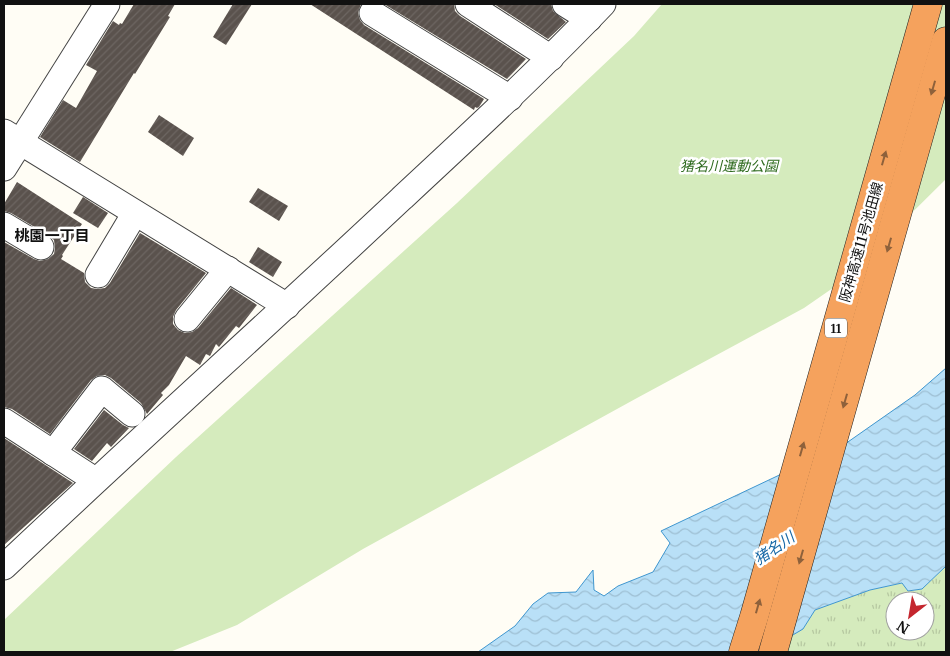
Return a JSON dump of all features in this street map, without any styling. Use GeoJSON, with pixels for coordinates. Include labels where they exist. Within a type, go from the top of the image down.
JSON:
{"type":"FeatureCollection","features":[{"type":"Feature","properties":{"kind":"highway","name":"阪神高速11号池田線"},"geometry":{"type":"LineString","coordinates":[[743,652],[928,4]]}},
{"type":"Feature","properties":{"kind":"highway","name":"阪神高速11号池田線"},"geometry":{"type":"LineString","coordinates":[[774,652],[946,41]]}},
{"type":"Feature","properties":{"kind":"street"},"geometry":{"type":"LineString","coordinates":[[4,168],[12,137],[107,4]]}},
{"type":"Feature","properties":{"kind":"street"},"geometry":{"type":"LineString","coordinates":[[468,4],[550,58]]}},
{"type":"Feature","properties":{"kind":"street"},"geometry":{"type":"LineString","coordinates":[[565,4],[596,11]]}},
{"type":"Feature","properties":{"kind":"street"},"geometry":{"type":"LineString","coordinates":[[4,567],[96,480],[288,306],[510,98],[596,11]]}},
{"type":"Feature","properties":{"kind":"street"},"geometry":{"type":"LineString","coordinates":[[372,13],[510,98]]}},
{"type":"Feature","properties":{"kind":"street"},"geometry":{"type":"LineString","coordinates":[[12,137],[288,306]]}},
{"type":"Feature","properties":{"kind":"street"},"geometry":{"type":"LineString","coordinates":[[98,275],[135,212]]}},
{"type":"Feature","properties":{"kind":"street"},"geometry":{"type":"LineString","coordinates":[[4,225],[41,247]]}},
{"type":"Feature","properties":{"kind":"street"},"geometry":{"type":"LineString","coordinates":[[187,319],[228,269]]}},
{"type":"Feature","properties":{"kind":"street"},"geometry":{"type":"LineString","coordinates":[[53,454],[102,389],[132,414]]}},
{"type":"Feature","properties":{"kind":"street"},"geometry":{"type":"LineString","coordinates":[[4,421],[96,480]]}},
{"type":"Feature","properties":{"kind":"green space","name":"猪名川運動公園"},"geometry":{"type":"Polygon","coordinates":[[[662,4],[946,4],[946,179],[843,281],[804,308],[363,549],[237,625],[170,652],[4,652],[4,620],[176,457],[457,203],[634,36],[662,4]]]}},
{"type":"Feature","properties":{"kind":"green space"},"geometry":{"type":"Polygon","coordinates":[[[946,566],[946,652],[764,652],[803,629],[814,610],[870,590],[903,583],[908,591],[922,589],[946,566]]]}},
{"type":"Feature","properties":{"kind":"water","name":"猪名川"},"geometry":{"type":"Polygon","coordinates":[[[946,368],[946,566],[922,589],[908,591],[902,583],[870,590],[815,610],[803,629],[764,652],[478,652],[515,626],[533,604],[548,593],[576,592],[593,570],[594,590],[604,596],[618,586],[653,572],[670,543],[661,531],[845,444],[915,395],[946,368]]]}},
{"type":"Feature","properties":{"kind":"building"},"geometry":{"type":"Polygon","coordinates":[[[134,4],[175,4],[168,16],[170,17],[80,162],[40,137],[63,100],[76,108],[97,71],[86,65],[113,21],[119,25],[120,23],[122,24],[134,4]]]}},
{"type":"Feature","properties":{"kind":"building"},"geometry":{"type":"Polygon","coordinates":[[[233,4],[252,4],[226,45],[213,37],[233,4]]]}},
{"type":"Feature","properties":{"kind":"building"},"geometry":{"type":"Polygon","coordinates":[[[310,4],[361,4],[358,13],[364,25],[484,99],[479,107],[475,107],[474,110],[310,4]]]}},
{"type":"Feature","properties":{"kind":"building"},"geometry":{"type":"Polygon","coordinates":[[[384,4],[454,4],[455,11],[460,16],[526,59],[507,79],[384,4]]]}},
{"type":"Feature","properties":{"kind":"building"},"geometry":{"type":"Polygon","coordinates":[[[494,4],[551,4],[553,11],[566,22],[548,39],[494,4]]]}},
{"type":"Feature","properties":{"kind":"building"},"geometry":{"type":"Polygon","coordinates":[[[159,115],[194,138],[183,156],[148,132],[159,115]]]}},
{"type":"Feature","properties":{"kind":"building"},"geometry":{"type":"Polygon","coordinates":[[[17,182],[82,224],[61,259],[84,273],[85,282],[91,288],[105,288],[110,283],[140,233],[206,273],[176,310],[173,324],[178,330],[185,333],[192,332],[198,328],[231,288],[257,305],[239,328],[236,326],[219,347],[216,344],[210,356],[206,354],[200,365],[186,356],[169,385],[161,393],[163,395],[147,414],[141,403],[111,378],[105,375],[97,376],[91,380],[50,434],[12,409],[4,407],[4,242],[40,261],[48,259],[54,254],[55,248],[54,240],[48,235],[11,213],[4,211],[4,204],[17,182]]]}},
{"type":"Feature","properties":{"kind":"building"},"geometry":{"type":"Polygon","coordinates":[[[258,188],[288,206],[279,221],[249,202],[258,188]]]}},
{"type":"Feature","properties":{"kind":"building"},"geometry":{"type":"Polygon","coordinates":[[[83,197],[108,213],[98,228],[73,213],[83,197]]]}},
{"type":"Feature","properties":{"kind":"building"},"geometry":{"type":"Polygon","coordinates":[[[258,247],[282,262],[273,277],[249,262],[258,247]]]}},
{"type":"Feature","properties":{"kind":"building"},"geometry":{"type":"Polygon","coordinates":[[[104,410],[129,428],[111,447],[107,443],[92,461],[74,449],[104,410]]]}},
{"type":"Feature","properties":{"kind":"building"},"geometry":{"type":"Polygon","coordinates":[[[4,438],[73,483],[4,545],[4,438]]]}},
{"type":"Feature","properties":{"kind":"district","name":"桃園一丁目"},"geometry":{"type":"Point","coordinates":[52,235]}}]}
